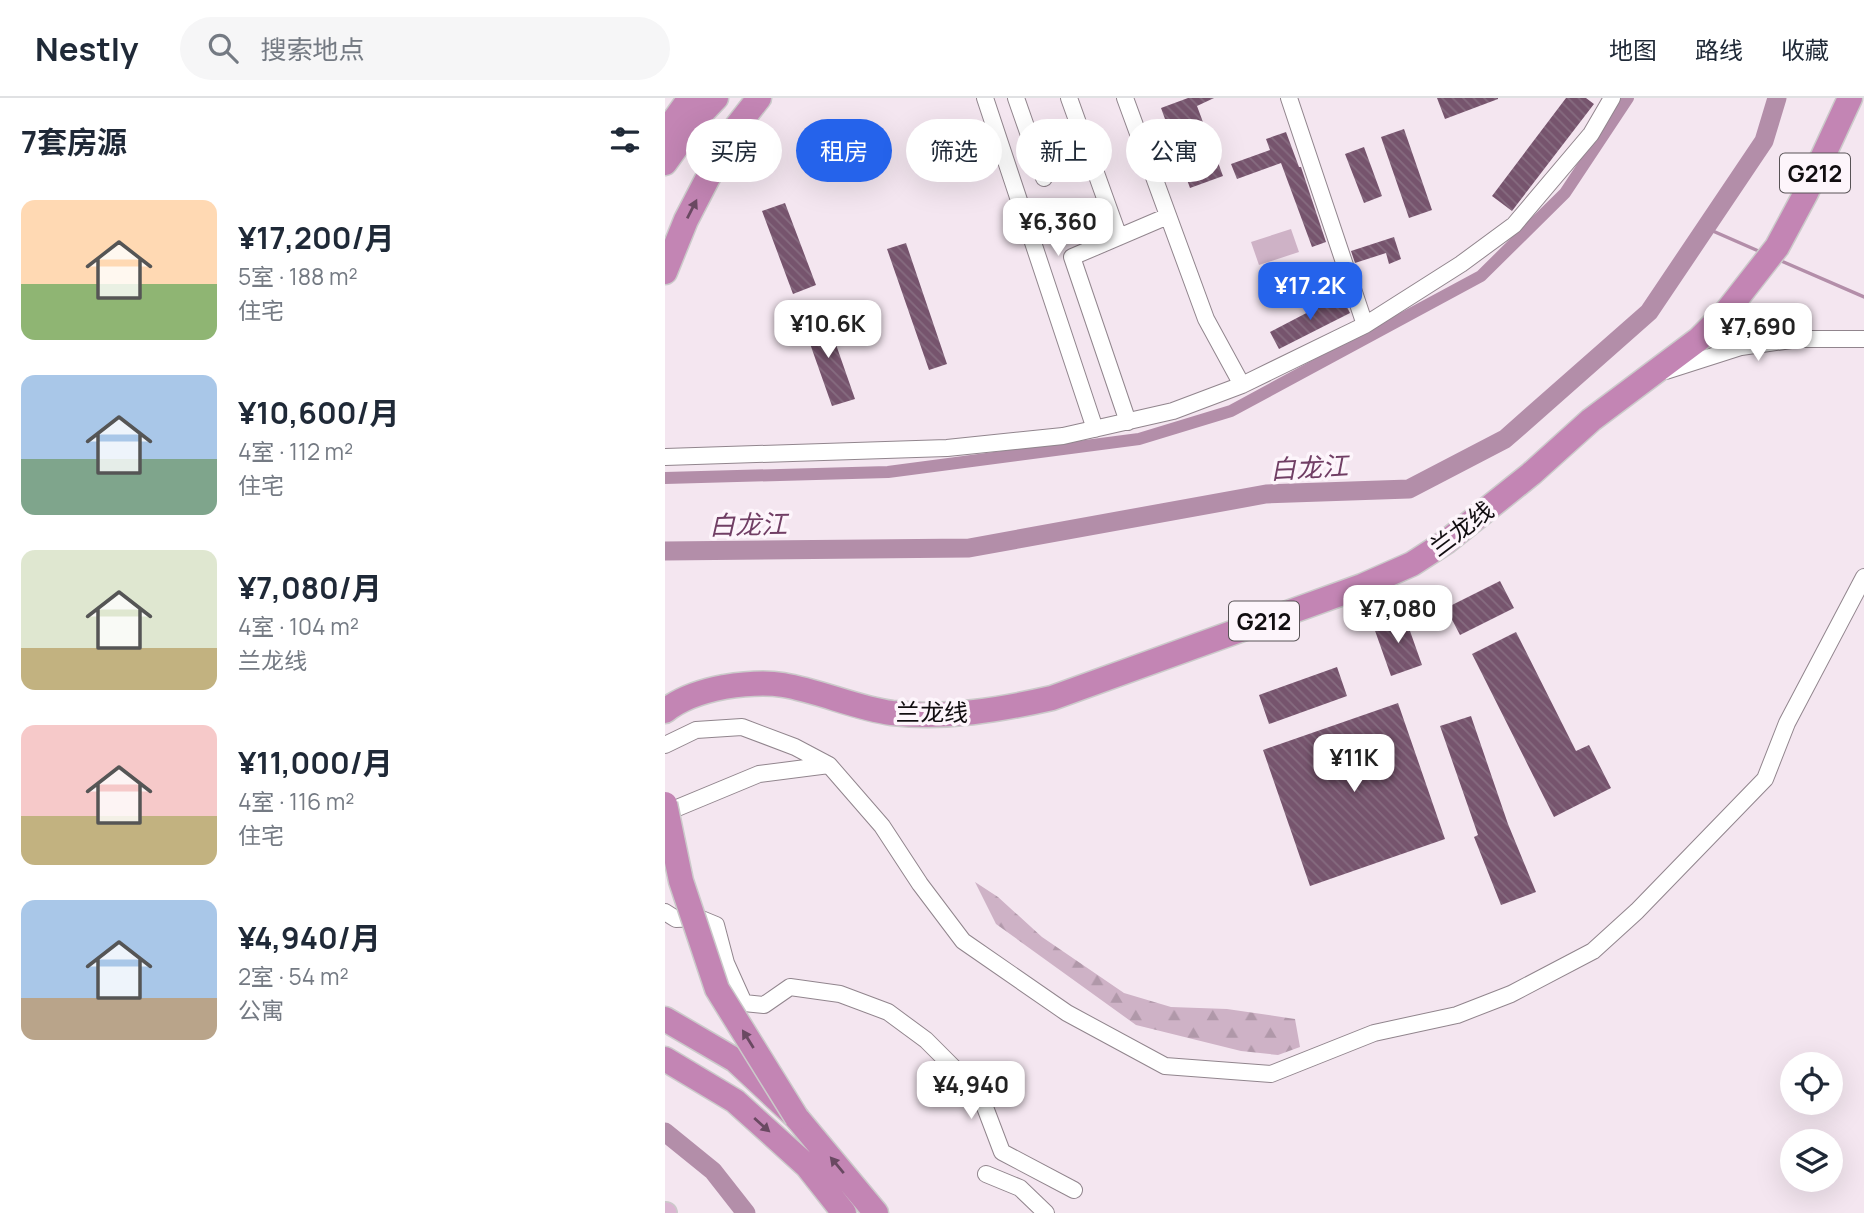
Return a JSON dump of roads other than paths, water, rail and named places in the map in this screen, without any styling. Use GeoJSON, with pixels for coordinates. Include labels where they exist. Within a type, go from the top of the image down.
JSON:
{"type":"FeatureCollection","features":[{"type":"Feature","properties":{"kind":"highway"},"geometry":{"type":"LineString","coordinates":[[665,134],[690,98]]}},
{"type":"Feature","properties":{"kind":"highway"},"geometry":{"type":"LineString","coordinates":[[665,163],[698,117],[716,98]]}},
{"type":"Feature","properties":{"kind":"highway"},"geometry":{"type":"LineString","coordinates":[[665,272],[686,220],[730,135],[759,98]]}},
{"type":"Feature","properties":{"kind":"highway","name":"兰龙线"},"geometry":{"type":"LineString","coordinates":[[665,711],[703,691],[744,684],[781,684],[890,712],[948,716],[1018,706],[1052,698],[1362,586],[1412,564],[1446,542],[1531,474],[1591,420],[1699,339],[1727,311],[1771,255],[1806,193],[1850,98]]}},
{"type":"Feature","properties":{"kind":"highway"},"geometry":{"type":"LineString","coordinates":[[665,804],[681,881],[717,989],[797,1118]]}},
{"type":"Feature","properties":{"kind":"highway"},"geometry":{"type":"LineString","coordinates":[[665,1019],[736,1060],[797,1118],[876,1213]]}},
{"type":"Feature","properties":{"kind":"highway"},"geometry":{"type":"LineString","coordinates":[[665,1059],[735,1101],[807,1166],[844,1213]]}},
{"type":"Feature","properties":{"kind":"street"},"geometry":{"type":"LineString","coordinates":[[985,98],[1128,422]]}},
{"type":"Feature","properties":{"kind":"street"},"geometry":{"type":"LineString","coordinates":[[1016,98],[1023,119]]}},
{"type":"Feature","properties":{"kind":"street"},"geometry":{"type":"LineString","coordinates":[[1069,98],[1119,237]]}},
{"type":"Feature","properties":{"kind":"street"},"geometry":{"type":"LineString","coordinates":[[1125,98],[1206,319],[1242,386]]}},
{"type":"Feature","properties":{"kind":"street"},"geometry":{"type":"LineString","coordinates":[[1289,98],[1365,325]]}},
{"type":"Feature","properties":{"kind":"street"},"geometry":{"type":"LineString","coordinates":[[665,457],[947,448],[1063,436],[1173,411],[1242,386],[1365,325],[1461,264],[1514,225],[1591,134],[1612,98]]}},
{"type":"Feature","properties":{"kind":"street"},"geometry":{"type":"LineString","coordinates":[[1059,269],[1072,257],[1168,216]]}},
{"type":"Feature","properties":{"kind":"street"},"geometry":{"type":"LineString","coordinates":[[1059,269],[1095,429]]}},
{"type":"Feature","properties":{"kind":"street"},"geometry":{"type":"LineString","coordinates":[[1650,375],[1741,347],[1798,339],[1864,339]]}},
{"type":"Feature","properties":{"kind":"street"},"geometry":{"type":"LineString","coordinates":[[665,745],[696,730],[742,727],[795,747],[829,765],[882,826],[920,884],[964,941],[1066,1013],[1165,1066],[1271,1074],[1374,1033],[1457,1015],[1511,994],[1593,951],[1637,911],[1765,779],[1787,723],[1864,577]]}},
{"type":"Feature","properties":{"kind":"street"},"geometry":{"type":"LineString","coordinates":[[665,813],[759,774],[829,765]]}},
{"type":"Feature","properties":{"kind":"street"},"geometry":{"type":"LineString","coordinates":[[665,912],[676,919],[698,918],[716,925],[726,963],[744,1003],[764,1005],[790,988],[839,995],[888,1012],[926,1040],[980,1094],[1002,1152],[1075,1190]]}},
{"type":"Feature","properties":{"kind":"street"},"geometry":{"type":"LineString","coordinates":[[1020,1188],[1039,1171]]}},
{"type":"Feature","properties":{"kind":"street"},"geometry":{"type":"LineString","coordinates":[[986,1174],[1020,1188],[1046,1213]]}},
{"type":"Feature","properties":{"kind":"waterway"},"geometry":{"type":"LineString","coordinates":[[665,478],[888,472],[1139,439],[1231,411],[1481,276],[1565,193],[1628,98]]}},
{"type":"Feature","properties":{"kind":"waterway","name":"白龙江"},"geometry":{"type":"LineString","coordinates":[[665,551],[969,548],[1266,494],[1409,489],[1505,439],[1649,312],[1764,141],[1777,98]]}},
{"type":"Feature","properties":{"kind":"waterway"},"geometry":{"type":"LineString","coordinates":[[1706,228],[1763,253]]}},
{"type":"Feature","properties":{"kind":"waterway"},"geometry":{"type":"LineString","coordinates":[[1779,260],[1864,297]]}},
{"type":"Feature","properties":{"kind":"waterway"},"geometry":{"type":"LineString","coordinates":[[665,1132],[713,1171],[746,1213]]}}]}
